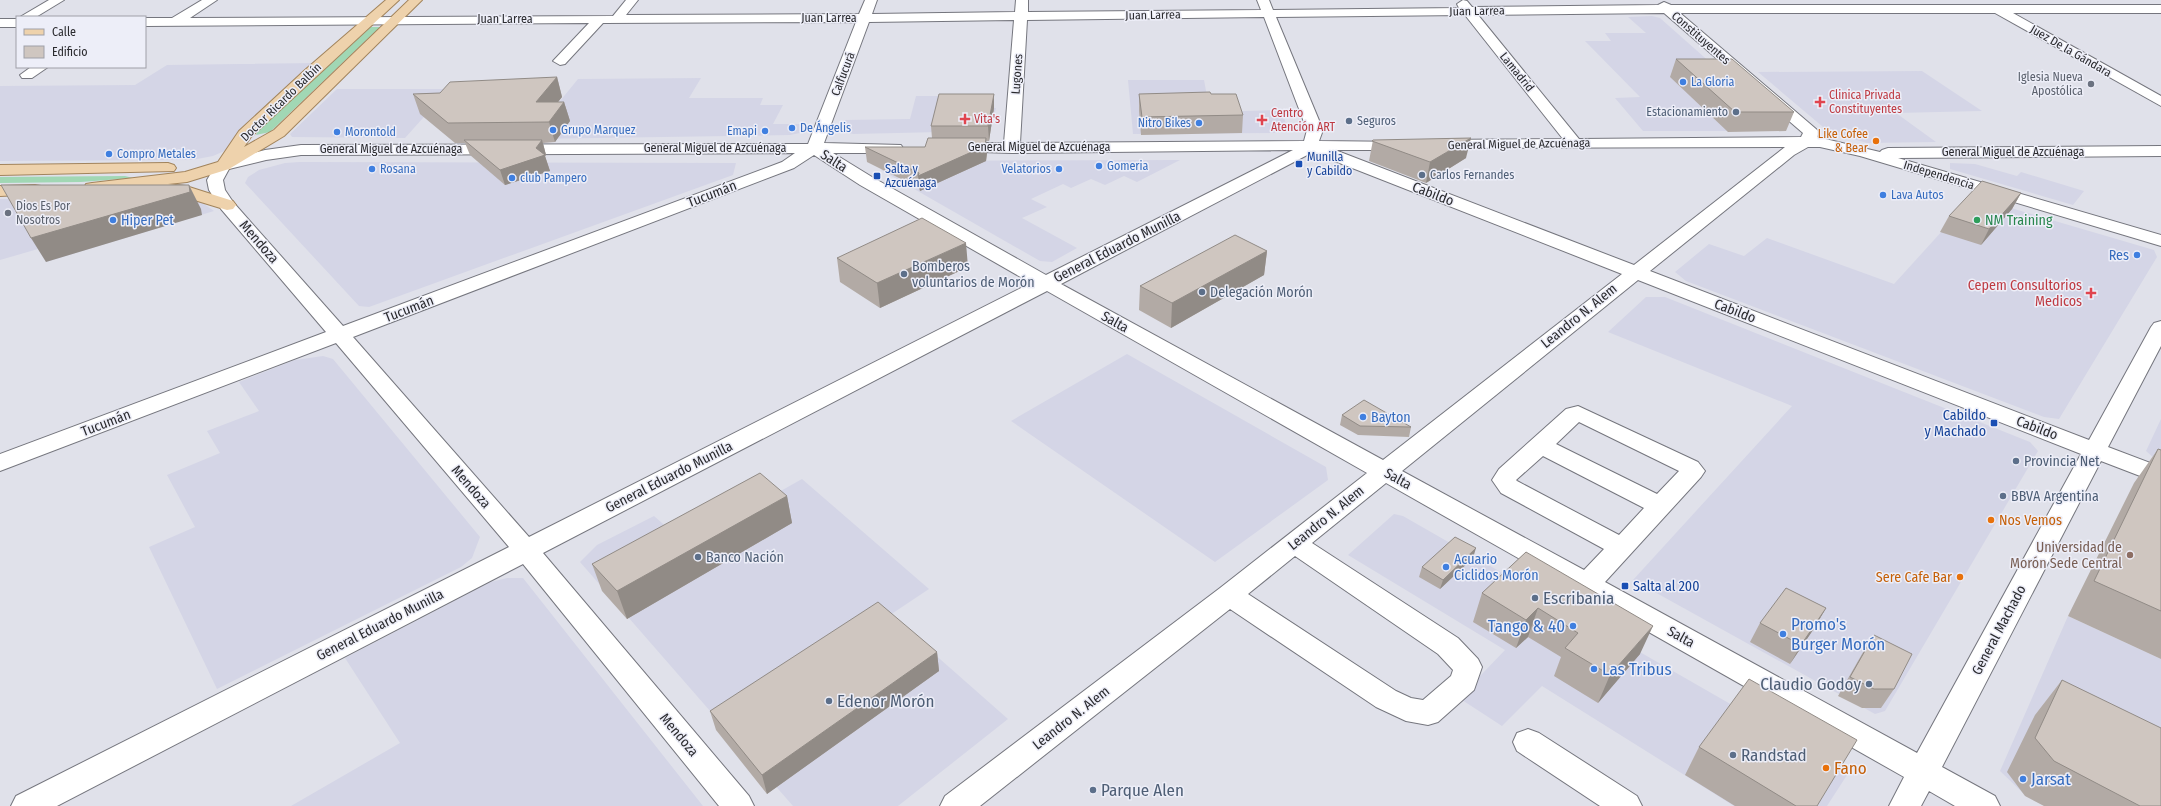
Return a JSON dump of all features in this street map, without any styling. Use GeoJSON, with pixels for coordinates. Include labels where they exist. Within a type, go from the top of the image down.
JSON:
{"type":"FeatureCollection","features":[{"type":"Feature","properties":{"kind":"main road","name":"Doctor Ricardo Balbín"},"geometry":{"type":"LineString","coordinates":[[223,166],[245,134],[310,73],[393,0]]}},
{"type":"Feature","properties":{"kind":"main road","name":"Doctor Ricardo Balbín"},"geometry":{"type":"LineString","coordinates":[[223,166],[279,133],[416,0]]}},
{"type":"Feature","properties":{"kind":"main road"},"geometry":{"type":"LineString","coordinates":[[0,170],[223,166]]}},
{"type":"Feature","properties":{"kind":"main road"},"geometry":{"type":"LineString","coordinates":[[223,166],[187,176],[159,181],[78,189],[180,190],[227,205]]}},
{"type":"Feature","properties":{"kind":"main road"},"geometry":{"type":"LineString","coordinates":[[0,191],[55,190]]}},
{"type":"Feature","properties":{"kind":"street"},"geometry":{"type":"LineString","coordinates":[[28,16],[58,0]]}},
{"type":"Feature","properties":{"kind":"street"},"geometry":{"type":"LineString","coordinates":[[175,22],[212,0]]}},
{"type":"Feature","properties":{"kind":"street"},"geometry":{"type":"LineString","coordinates":[[617,19],[632,0]]}},
{"type":"Feature","properties":{"kind":"street","name":"Calfucurá"},"geometry":{"type":"LineString","coordinates":[[814,148],[871,0]]}},
{"type":"Feature","properties":{"kind":"street","name":"Lugones"},"geometry":{"type":"LineString","coordinates":[[1012,148],[1022,0]]}},
{"type":"Feature","properties":{"kind":"street"},"geometry":{"type":"LineString","coordinates":[[1262,0],[1315,130],[1310,146]]}},
{"type":"Feature","properties":{"kind":"street","name":"Constituyentes"},"geometry":{"type":"LineString","coordinates":[[1658,0],[1811,132],[1808,140]]}},
{"type":"Feature","properties":{"kind":"street","name":"Juez De la Gándara"},"geometry":{"type":"LineString","coordinates":[[1981,0],[2161,102]]}},
{"type":"Feature","properties":{"kind":"street","name":"Juan Larrea"},"geometry":{"type":"LineString","coordinates":[[146,22],[865,18],[1268,13],[1464,6],[1668,9],[2161,9]]}},
{"type":"Feature","properties":{"kind":"street","name":"Lamadrid"},"geometry":{"type":"LineString","coordinates":[[1464,6],[1574,143]]}},
{"type":"Feature","properties":{"kind":"street"},"geometry":{"type":"LineString","coordinates":[[560,61],[600,19]]}},
{"type":"Feature","properties":{"kind":"street"},"geometry":{"type":"LineString","coordinates":[[0,23],[16,21]]}},
{"type":"Feature","properties":{"kind":"street"},"geometry":{"type":"LineString","coordinates":[[27,75],[39,68]]}},
{"type":"Feature","properties":{"kind":"street","name":"General Miguel de Azcuénaga"},"geometry":{"type":"LineString","coordinates":[[941,148],[1769,143],[1808,140]]}},
{"type":"Feature","properties":{"kind":"street","name":"Independencia"},"geometry":{"type":"LineString","coordinates":[[1808,140],[1831,143],[2161,241]]}},
{"type":"Feature","properties":{"kind":"street","name":"Leandro N. Alem"},"geometry":{"type":"LineString","coordinates":[[956,806],[1295,544],[1635,272],[1788,152],[1808,140]]}},
{"type":"Feature","properties":{"kind":"street","name":"Cabildo"},"geometry":{"type":"LineString","coordinates":[[1310,146],[2161,476]]}},
{"type":"Feature","properties":{"kind":"street","name":"General Eduardo Munilla"},"geometry":{"type":"LineString","coordinates":[[27,806],[1304,151],[1310,146]]}},
{"type":"Feature","properties":{"kind":"street","name":"Salta"},"geometry":{"type":"LineString","coordinates":[[814,148],[866,181],[1046,283],[1984,806]]}},
{"type":"Feature","properties":{"kind":"street","name":"Tucumán"},"geometry":{"type":"LineString","coordinates":[[0,463],[788,165],[814,148]]}},
{"type":"Feature","properties":{"kind":"street","name":"General Miguel de Azcuénaga"},"geometry":{"type":"LineString","coordinates":[[223,166],[265,155],[302,150],[909,148]]}},
{"type":"Feature","properties":{"kind":"street","name":"General Miguel de Azcuénaga"},"geometry":{"type":"LineString","coordinates":[[1865,153],[2161,151]]}},
{"type":"Feature","properties":{"kind":"street","name":"Mendoza"},"geometry":{"type":"LineString","coordinates":[[223,166],[215,180],[217,190],[227,205],[526,550],[738,806]]}},
{"type":"Feature","properties":{"kind":"street","name":"General Machado"},"geometry":{"type":"LineString","coordinates":[[1905,806],[2161,328]]}},
{"type":"Feature","properties":{"kind":"street"},"geometry":{"type":"LineString","coordinates":[[1588,584],[1659,505],[1693,471],[1690,467],[1583,415],[1574,414],[1507,475],[1504,480],[1506,483],[1621,547]]}},
{"type":"Feature","properties":{"kind":"street"},"geometry":{"type":"LineString","coordinates":[[1537,448],[1548,449],[1659,505]]}},
{"type":"Feature","properties":{"kind":"street"},"geometry":{"type":"LineString","coordinates":[[1229,595],[1386,699],[1406,709],[1428,713],[1464,682],[1468,667],[1448,646],[1295,544]]}},
{"type":"Feature","properties":{"kind":"street"},"geometry":{"type":"LineString","coordinates":[[1528,742],[1626,806]]}},
{"type":"Feature","properties":{"kind":"shaded area"},"geometry":{"type":"Polygon","coordinates":[[[1652,16],[1660,18],[1782,126],[1780,131],[1643,131],[1615,98],[1640,97],[1585,41],[1611,41],[1605,33],[1646,33],[1628,17],[1652,16]]]}},
{"type":"Feature","properties":{"kind":"shaded area"},"geometry":{"type":"Polygon","coordinates":[[[320,63],[229,149],[213,156],[192,160],[0,161],[0,86],[135,85],[167,65],[320,63]]]}},
{"type":"Feature","properties":{"kind":"shaded area"},"geometry":{"type":"Polygon","coordinates":[[[1922,71],[1982,111],[1896,113],[1936,142],[1867,143],[1829,132],[1758,72],[1922,71]]]}},
{"type":"Feature","properties":{"kind":"shaded area"},"geometry":{"type":"Polygon","coordinates":[[[701,78],[689,98],[763,98],[760,105],[783,105],[773,124],[804,124],[800,133],[790,135],[529,139],[578,79],[701,78]]]}},
{"type":"Feature","properties":{"kind":"shaded area"},"geometry":{"type":"Polygon","coordinates":[[[1128,80],[1204,80],[1210,112],[1282,110],[1287,128],[1274,133],[1133,134],[1128,80]]]}},
{"type":"Feature","properties":{"kind":"shaded area"},"geometry":{"type":"Polygon","coordinates":[[[337,89],[449,89],[405,138],[292,137],[290,134],[337,89]]]}},
{"type":"Feature","properties":{"kind":"shaded area"},"geometry":{"type":"Polygon","coordinates":[[[916,96],[948,96],[946,107],[996,108],[991,128],[984,131],[853,134],[843,131],[845,120],[910,119],[916,96]]]}},
{"type":"Feature","properties":{"kind":"shaded area"},"geometry":{"type":"Polygon","coordinates":[[[1180,160],[1137,182],[1124,176],[1105,185],[1091,179],[1071,188],[1063,184],[1031,199],[1047,207],[1022,218],[1077,248],[1052,262],[1040,261],[881,170],[884,161],[1180,160]]]}},
{"type":"Feature","properties":{"kind":"shaded area"},"geometry":{"type":"Polygon","coordinates":[[[285,163],[736,163],[733,175],[369,307],[359,306],[245,183],[248,177],[259,170],[285,163]]]}},
{"type":"Feature","properties":{"kind":"shaded area"},"geometry":{"type":"Polygon","coordinates":[[[1950,163],[1975,164],[2017,176],[2021,172],[2084,191],[2073,205],[1950,169],[1950,163]]]}},
{"type":"Feature","properties":{"kind":"shaded area"},"geometry":{"type":"Polygon","coordinates":[[[193,196],[214,211],[46,262],[38,249],[0,260],[0,199],[193,196]]]}},
{"type":"Feature","properties":{"kind":"shaded area"},"geometry":{"type":"Polygon","coordinates":[[[1973,197],[2154,250],[2157,257],[2059,419],[2044,417],[1686,281],[1675,272],[1709,244],[1744,256],[1767,238],[1894,284],[1973,197]]]}},
{"type":"Feature","properties":{"kind":"shaded area"},"geometry":{"type":"Polygon","coordinates":[[[1646,297],[1665,297],[2030,442],[2038,451],[1885,711],[1875,714],[1633,580],[1792,406],[1608,332],[1646,297]]]}},
{"type":"Feature","properties":{"kind":"shaded area"},"geometry":{"type":"Polygon","coordinates":[[[1127,354],[1326,467],[1328,480],[1215,562],[1011,421],[1127,354]]]}},
{"type":"Feature","properties":{"kind":"shaded area"},"geometry":{"type":"Polygon","coordinates":[[[323,356],[333,359],[480,537],[472,558],[461,567],[217,689],[149,547],[195,527],[167,475],[220,453],[207,431],[259,411],[239,382],[295,360],[323,356]]]}},
{"type":"Feature","properties":{"kind":"shaded area"},"geometry":{"type":"Polygon","coordinates":[[[2161,419],[2161,461],[2154,458],[2146,451],[2161,419]]]}},
{"type":"Feature","properties":{"kind":"shaded area"},"geometry":{"type":"Polygon","coordinates":[[[802,479],[929,589],[890,615],[1008,719],[898,806],[793,806],[580,562],[597,545],[654,516],[686,544],[802,479]]]}},
{"type":"Feature","properties":{"kind":"shaded area"},"geometry":{"type":"Polygon","coordinates":[[[1394,514],[1403,516],[1835,764],[1847,775],[1827,806],[1734,806],[1542,686],[1502,726],[1459,698],[1505,650],[1348,555],[1394,514]]]}},
{"type":"Feature","properties":{"kind":"shaded area"},"geometry":{"type":"Polygon","coordinates":[[[507,578],[523,578],[703,806],[291,806],[400,743],[345,658],[491,582],[507,578]]]}},
{"type":"Feature","properties":{"kind":"shaded area"},"geometry":{"type":"Polygon","coordinates":[[[2068,616],[2161,659],[2161,806],[2023,793],[2000,771],[2068,616]]]}},
{"type":"Feature","properties":{"kind":"green space"},"geometry":{"type":"Polygon","coordinates":[[[371,27],[380,27],[270,132],[256,135],[259,129],[371,27]]]}},
{"type":"Feature","properties":{"kind":"green space"},"geometry":{"type":"Polygon","coordinates":[[[125,176],[133,178],[81,182],[0,183],[0,177],[125,176]]]}},
{"type":"Feature","properties":{"kind":"building"},"geometry":{"type":"Polygon","coordinates":[[[1676,59],[1732,59],[1794,112],[1735,112],[1676,59]]]}},
{"type":"Feature","properties":{"kind":"building"},"geometry":{"type":"Polygon","coordinates":[[[557,77],[536,102],[564,102],[549,122],[448,123],[413,94],[440,93],[450,82],[557,77]]]}},
{"type":"Feature","properties":{"kind":"building"},"geometry":{"type":"Polygon","coordinates":[[[1210,92],[1211,94],[1236,94],[1243,115],[1142,117],[1139,94],[1210,92]]]}},
{"type":"Feature","properties":{"kind":"building"},"geometry":{"type":"Polygon","coordinates":[[[939,94],[994,94],[988,126],[931,126],[939,94]]]}},
{"type":"Feature","properties":{"kind":"building"},"geometry":{"type":"Polygon","coordinates":[[[928,138],[986,138],[985,146],[918,176],[919,173],[865,147],[925,147],[928,138]]]}},
{"type":"Feature","properties":{"kind":"building"},"geometry":{"type":"Polygon","coordinates":[[[1471,138],[1430,162],[1372,141],[1373,140],[1471,138]]]}},
{"type":"Feature","properties":{"kind":"building"},"geometry":{"type":"Polygon","coordinates":[[[464,140],[542,140],[536,148],[545,155],[500,170],[464,140]]]}},
{"type":"Feature","properties":{"kind":"building"},"geometry":{"type":"Polygon","coordinates":[[[1982,181],[2021,193],[1989,229],[1949,216],[1982,181]]]}},
{"type":"Feature","properties":{"kind":"building"},"geometry":{"type":"Polygon","coordinates":[[[1,185],[189,185],[190,192],[31,238],[1,185]]]}},
{"type":"Feature","properties":{"kind":"building"},"geometry":{"type":"Polygon","coordinates":[[[922,218],[966,243],[877,283],[837,258],[922,218]]]}},
{"type":"Feature","properties":{"kind":"building"},"geometry":{"type":"Polygon","coordinates":[[[1235,235],[1267,251],[1172,303],[1140,286],[1235,235]]]}},
{"type":"Feature","properties":{"kind":"building"},"geometry":{"type":"Polygon","coordinates":[[[1364,400],[1411,427],[1360,426],[1342,415],[1364,400]]]}},
{"type":"Feature","properties":{"kind":"building"},"geometry":{"type":"Polygon","coordinates":[[[2158,449],[2161,450],[2161,611],[2094,581],[2158,449]]]}},
{"type":"Feature","properties":{"kind":"building"},"geometry":{"type":"Polygon","coordinates":[[[760,473],[787,496],[617,591],[592,564],[760,473]]]}},
{"type":"Feature","properties":{"kind":"building","name":"Acuario Ciclidos Morón"},"geometry":{"type":"Polygon","coordinates":[[[1455,537],[1476,548],[1443,580],[1422,567],[1455,537]]]}},
{"type":"Feature","properties":{"kind":"building"},"geometry":{"type":"Polygon","coordinates":[[[1526,552],[1653,626],[1610,675],[1565,648],[1578,633],[1538,608],[1526,620],[1482,593],[1526,552]]]}},
{"type":"Feature","properties":{"kind":"building"},"geometry":{"type":"Polygon","coordinates":[[[1786,588],[1826,608],[1801,645],[1760,623],[1786,588]]]}},
{"type":"Feature","properties":{"kind":"building","name":"Edenor Morón"},"geometry":{"type":"Polygon","coordinates":[[[878,602],[937,652],[762,775],[710,711],[878,602]]]}},
{"type":"Feature","properties":{"kind":"building"},"geometry":{"type":"Polygon","coordinates":[[[1874,635],[1912,654],[1894,689],[1874,689],[1850,677],[1874,635]]]}},
{"type":"Feature","properties":{"kind":"building"},"geometry":{"type":"Polygon","coordinates":[[[1749,679],[1857,740],[1817,806],[1796,806],[1699,747],[1749,679]]]}},
{"type":"Feature","properties":{"kind":"building"},"geometry":{"type":"Polygon","coordinates":[[[2062,680],[2161,728],[2161,806],[2140,806],[2054,761],[2035,738],[2062,680]]]}},
{"type":"Feature","properties":{"kind":"place","name":"La Gloria"},"geometry":{"type":"Point","coordinates":[1683,82]}},
{"type":"Feature","properties":{"kind":"place","name":"Iglesia Nueva Apostólica"},"geometry":{"type":"Point","coordinates":[2091,84]}},
{"type":"Feature","properties":{"kind":"place","name":"Clinica Privada Constituyentes"},"geometry":{"type":"Point","coordinates":[1820,102]}},
{"type":"Feature","properties":{"kind":"place","name":"Estacionamiento"},"geometry":{"type":"Point","coordinates":[1736,112]}},
{"type":"Feature","properties":{"kind":"place","name":"Vita's"},"geometry":{"type":"Point","coordinates":[965,119]}},
{"type":"Feature","properties":{"kind":"place","name":"Centro Atención ART"},"geometry":{"type":"Point","coordinates":[1262,120]}},
{"type":"Feature","properties":{"kind":"place","name":"Seguros"},"geometry":{"type":"Point","coordinates":[1349,121]}},
{"type":"Feature","properties":{"kind":"place","name":"Nitro Bikes"},"geometry":{"type":"Point","coordinates":[1199,123]}},
{"type":"Feature","properties":{"kind":"place","name":"De Ángelis"},"geometry":{"type":"Point","coordinates":[792,128]}},
{"type":"Feature","properties":{"kind":"place","name":"Grupo Marquez"},"geometry":{"type":"Point","coordinates":[553,130]}},
{"type":"Feature","properties":{"kind":"place","name":"Emapi"},"geometry":{"type":"Point","coordinates":[765,131]}},
{"type":"Feature","properties":{"kind":"place","name":"Morontold"},"geometry":{"type":"Point","coordinates":[337,132]}},
{"type":"Feature","properties":{"kind":"place","name":"Like Cofee & Bear"},"geometry":{"type":"Point","coordinates":[1876,141]}},
{"type":"Feature","properties":{"kind":"place","name":"Compro Metales"},"geometry":{"type":"Point","coordinates":[109,154]}},
{"type":"Feature","properties":{"kind":"place","name":"Munilla y Cabildo"},"geometry":{"type":"Point","coordinates":[1299,164]}},
{"type":"Feature","properties":{"kind":"place","name":"Gomeria"},"geometry":{"type":"Point","coordinates":[1099,166]}},
{"type":"Feature","properties":{"kind":"place","name":"Rosana"},"geometry":{"type":"Point","coordinates":[372,169]}},
{"type":"Feature","properties":{"kind":"place","name":"Velatorios"},"geometry":{"type":"Point","coordinates":[1059,169]}},
{"type":"Feature","properties":{"kind":"place","name":"Carlos Fernandes"},"geometry":{"type":"Point","coordinates":[1422,175]}},
{"type":"Feature","properties":{"kind":"place","name":"Salta y Azcuénaga"},"geometry":{"type":"Point","coordinates":[877,176]}},
{"type":"Feature","properties":{"kind":"place","name":"club Pampero"},"geometry":{"type":"Point","coordinates":[512,178]}},
{"type":"Feature","properties":{"kind":"place","name":"Lava Autos"},"geometry":{"type":"Point","coordinates":[1883,195]}},
{"type":"Feature","properties":{"kind":"place","name":"Dios Es Por Nosotros"},"geometry":{"type":"Point","coordinates":[8,213]}},
{"type":"Feature","properties":{"kind":"place","name":"Hiper Pet"},"geometry":{"type":"Point","coordinates":[113,220]}},
{"type":"Feature","properties":{"kind":"place","name":"NM Training"},"geometry":{"type":"Point","coordinates":[1977,220]}},
{"type":"Feature","properties":{"kind":"place","name":"Res"},"geometry":{"type":"Point","coordinates":[2137,255]}},
{"type":"Feature","properties":{"kind":"place","name":"Bomberos voluntarios de Morón"},"geometry":{"type":"Point","coordinates":[904,274]}},
{"type":"Feature","properties":{"kind":"place","name":"Delegación Morón"},"geometry":{"type":"Point","coordinates":[1202,292]}},
{"type":"Feature","properties":{"kind":"place","name":"Cepem Consultorios Medicos"},"geometry":{"type":"Point","coordinates":[2091,293]}},
{"type":"Feature","properties":{"kind":"place","name":"Bayton"},"geometry":{"type":"Point","coordinates":[1363,417]}},
{"type":"Feature","properties":{"kind":"place","name":"Cabildo y Machado"},"geometry":{"type":"Point","coordinates":[1994,423]}},
{"type":"Feature","properties":{"kind":"place","name":"Provincia Net"},"geometry":{"type":"Point","coordinates":[2016,461]}},
{"type":"Feature","properties":{"kind":"place","name":"BBVA Argentina"},"geometry":{"type":"Point","coordinates":[2003,496]}},
{"type":"Feature","properties":{"kind":"place","name":"Nos Vemos"},"geometry":{"type":"Point","coordinates":[1991,520]}},
{"type":"Feature","properties":{"kind":"place","name":"Universidad de Morón Sede Central"},"geometry":{"type":"Point","coordinates":[2130,555]}},
{"type":"Feature","properties":{"kind":"place","name":"Banco Nación"},"geometry":{"type":"Point","coordinates":[698,557]}},
{"type":"Feature","properties":{"kind":"place","name":"Acuario Ciclidos Morón"},"geometry":{"type":"Point","coordinates":[1446,567]}},
{"type":"Feature","properties":{"kind":"place","name":"Sere Cafe Bar"},"geometry":{"type":"Point","coordinates":[1960,577]}},
{"type":"Feature","properties":{"kind":"place","name":"Salta al 200"},"geometry":{"type":"Point","coordinates":[1625,586]}},
{"type":"Feature","properties":{"kind":"place","name":"Escribania"},"geometry":{"type":"Point","coordinates":[1535,598]}},
{"type":"Feature","properties":{"kind":"place","name":"Tango & 40"},"geometry":{"type":"Point","coordinates":[1573,626]}},
{"type":"Feature","properties":{"kind":"place","name":"Promo's Burger Morón"},"geometry":{"type":"Point","coordinates":[1783,634]}},
{"type":"Feature","properties":{"kind":"place","name":"Las Tribus"},"geometry":{"type":"Point","coordinates":[1594,669]}},
{"type":"Feature","properties":{"kind":"place","name":"Claudio Godoy"},"geometry":{"type":"Point","coordinates":[1869,684]}},
{"type":"Feature","properties":{"kind":"place","name":"Edenor Morón"},"geometry":{"type":"Point","coordinates":[829,701]}},
{"type":"Feature","properties":{"kind":"place","name":"Randstad"},"geometry":{"type":"Point","coordinates":[1733,755]}},
{"type":"Feature","properties":{"kind":"place","name":"Fano"},"geometry":{"type":"Point","coordinates":[1826,768]}},
{"type":"Feature","properties":{"kind":"place","name":"Jarsat"},"geometry":{"type":"Point","coordinates":[2023,779]}},
{"type":"Feature","properties":{"kind":"place","name":"Parque Alen"},"geometry":{"type":"Point","coordinates":[1093,790]}}]}
